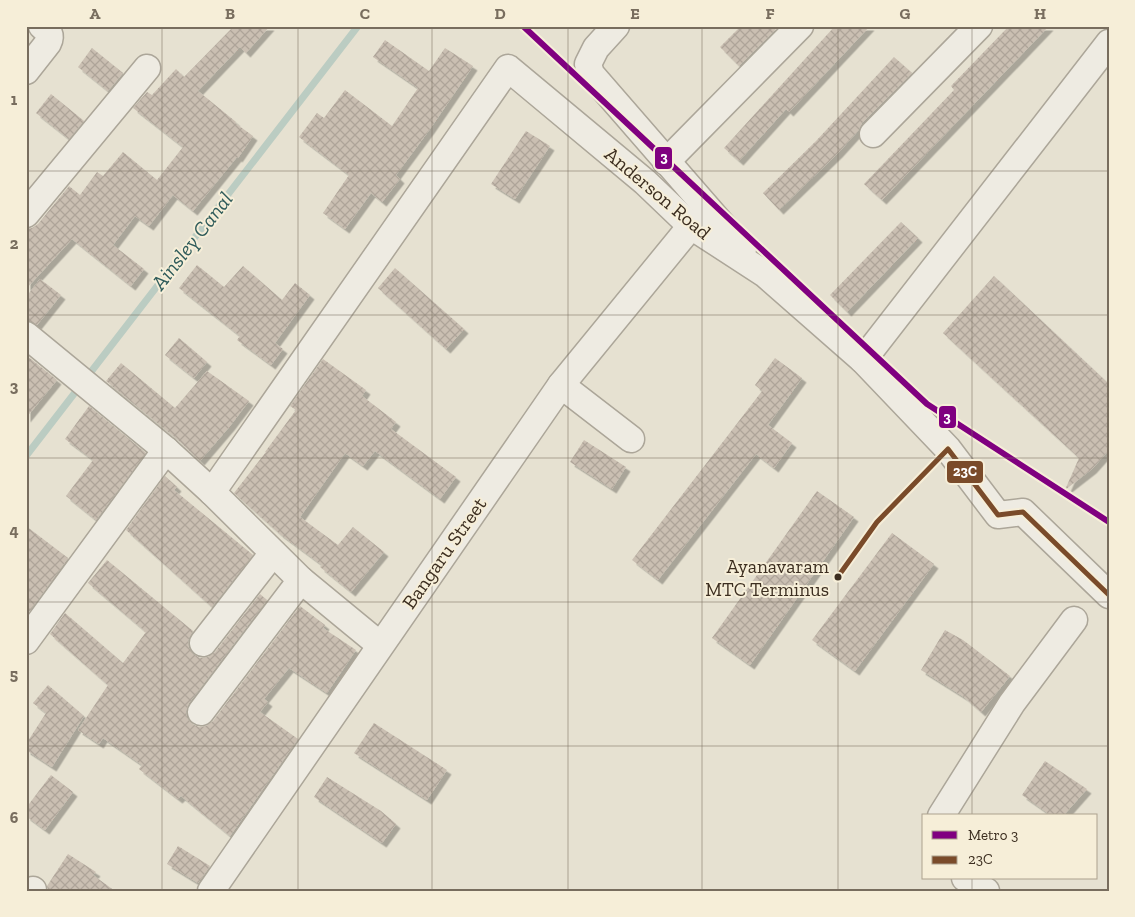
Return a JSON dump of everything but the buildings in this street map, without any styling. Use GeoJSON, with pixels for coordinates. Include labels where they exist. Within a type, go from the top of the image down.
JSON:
{"type":"FeatureCollection","features":[{"type":"Feature","properties":{"kind":"street"},"geometry":{"type":"LineString","coordinates":[[26,71],[50,38],[49,32],[42,26]]}},
{"type":"Feature","properties":{"kind":"street"},"geometry":{"type":"LineString","coordinates":[[616,26],[596,48],[588,64],[592,74],[666,162],[765,274]]}},
{"type":"Feature","properties":{"kind":"street"},"geometry":{"type":"LineString","coordinates":[[666,162],[800,26]]}},
{"type":"Feature","properties":{"kind":"street"},"geometry":{"type":"LineString","coordinates":[[873,134],[979,26]]}},
{"type":"Feature","properties":{"kind":"street"},"geometry":{"type":"LineString","coordinates":[[864,360],[1109,43]]}},
{"type":"Feature","properties":{"kind":"street"},"geometry":{"type":"LineString","coordinates":[[26,214],[147,68]]}},
{"type":"Feature","properties":{"kind":"street","name":"Anderson Road"},"geometry":{"type":"LineString","coordinates":[[212,492],[508,68],[645,182],[692,226],[765,274],[864,360],[948,449],[998,516],[1022,512],[1109,595]]}},
{"type":"Feature","properties":{"kind":"street","name":"Bangaru Street"},"geometry":{"type":"LineString","coordinates":[[211,891],[380,644],[561,386],[692,226]]}},
{"type":"Feature","properties":{"kind":"street"},"geometry":{"type":"LineString","coordinates":[[26,335],[166,450],[212,492],[301,580],[380,644]]}},
{"type":"Feature","properties":{"kind":"street"},"geometry":{"type":"LineString","coordinates":[[561,386],[631,439]]}},
{"type":"Feature","properties":{"kind":"street"},"geometry":{"type":"LineString","coordinates":[[26,641],[166,450]]}},
{"type":"Feature","properties":{"kind":"street"},"geometry":{"type":"LineString","coordinates":[[203,643],[273,553]]}},
{"type":"Feature","properties":{"kind":"street"},"geometry":{"type":"LineString","coordinates":[[201,712],[301,580]]}},
{"type":"Feature","properties":{"kind":"street"},"geometry":{"type":"LineString","coordinates":[[943,814],[1012,703],[1074,620]]}},
{"type":"Feature","properties":{"kind":"street"},"geometry":{"type":"LineString","coordinates":[[968,880],[986,891]]}},
{"type":"Feature","properties":{"kind":"waterway","name":"Ainsley Canal"},"geometry":{"type":"LineString","coordinates":[[26,456],[358,26]]}},
{"type":"Feature","properties":{"kind":"metro line","name":"3"},"geometry":{"type":"LineString","coordinates":[[523,26],[927,404],[1109,522]]}},
{"type":"Feature","properties":{"kind":"transit line","name":"23C"},"geometry":{"type":"LineString","coordinates":[[837,578],[877,522],[948,449],[998,515],[1023,512],[1109,595]]}},
{"type":"Feature","properties":{"kind":"place","name":"Ayanavaram MTC Terminus"},"geometry":{"type":"Point","coordinates":[838,577]}}]}
